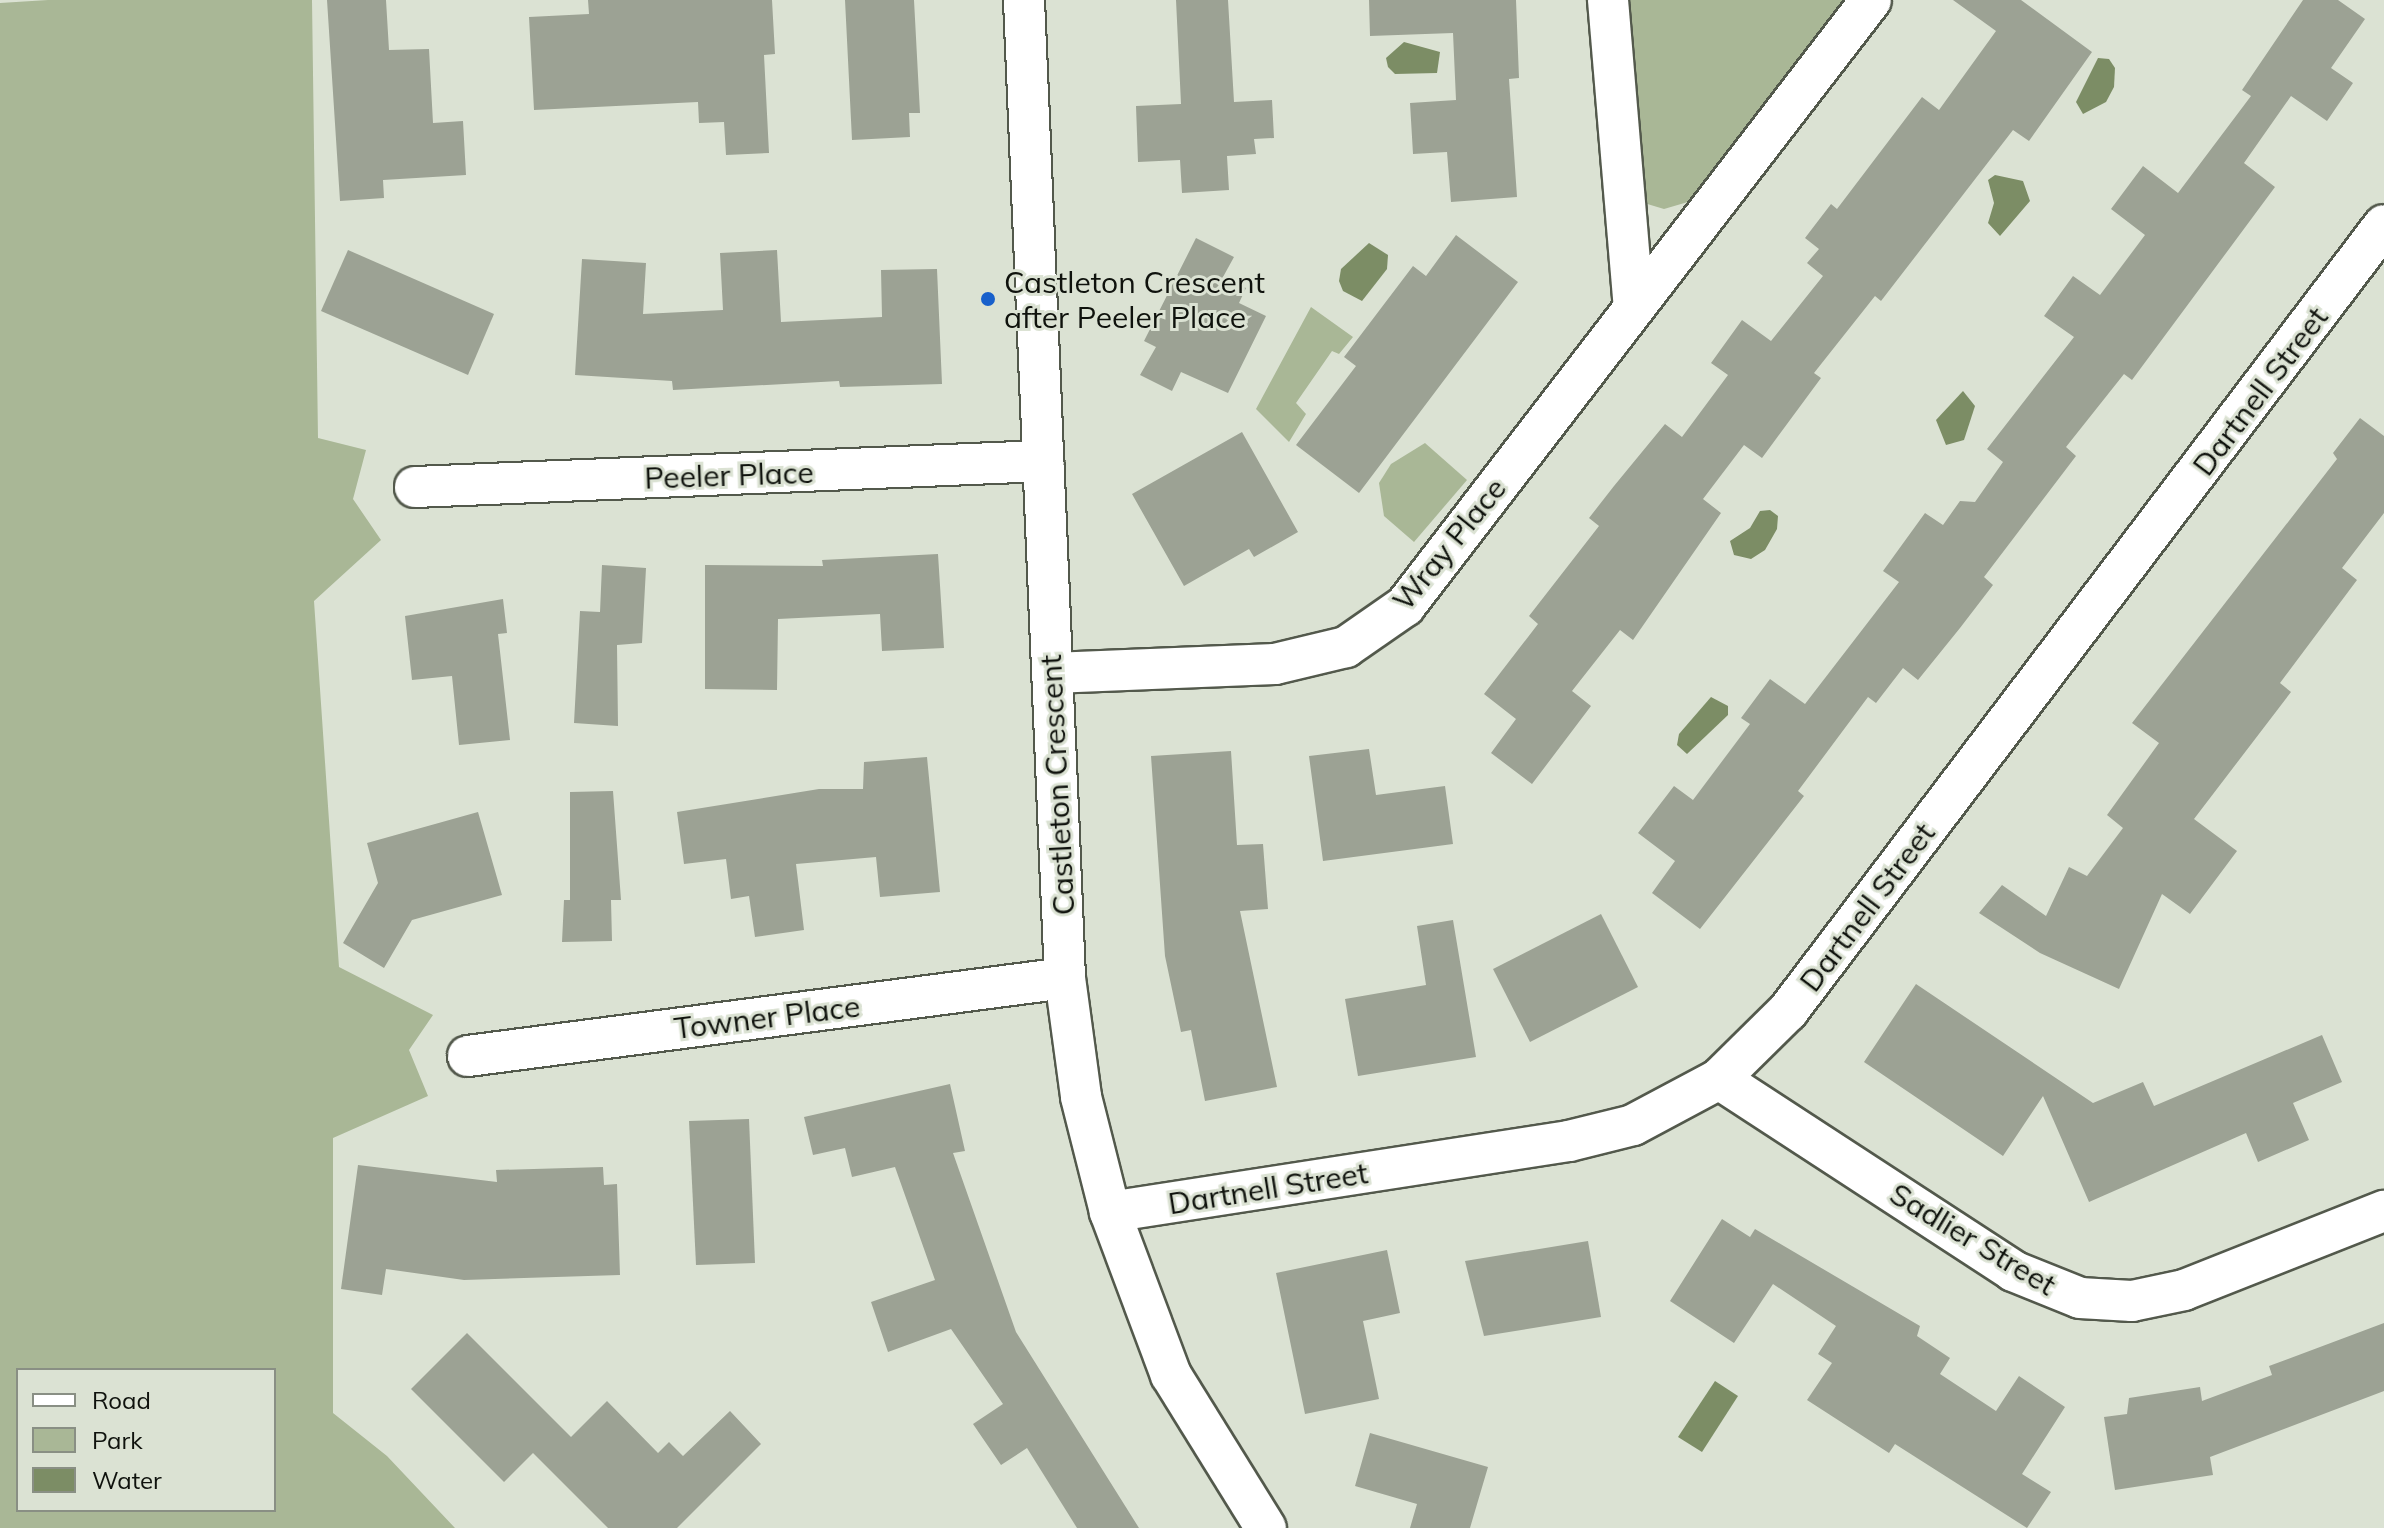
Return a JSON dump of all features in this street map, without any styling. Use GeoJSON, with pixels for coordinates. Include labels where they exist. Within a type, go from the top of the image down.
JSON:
{"type":"FeatureCollection","features":[{"type":"Feature","properties":{"kind":"street","name":"Castleton Crescent"},"geometry":{"type":"LineString","coordinates":[[1024,0],[1065,978],[1081,1097],[1110,1212],[1171,1375],[1266,1528]]}},
{"type":"Feature","properties":{"kind":"street"},"geometry":{"type":"LineString","coordinates":[[1608,0],[1634,307]]}},
{"type":"Feature","properties":{"kind":"street","name":"Wray Place"},"geometry":{"type":"LineString","coordinates":[[1052,673],[1275,664],[1346,647],[1405,606],[1871,0]]}},
{"type":"Feature","properties":{"kind":"street","name":"Dartnell Street"},"geometry":{"type":"LineString","coordinates":[[1110,1212],[1569,1141],[1633,1125],[1719,1079],[1788,1011],[2384,225]]}},
{"type":"Feature","properties":{"kind":"street","name":"Peeler Place"},"geometry":{"type":"LineString","coordinates":[[415,487],[1043,461]]}},
{"type":"Feature","properties":{"kind":"street","name":"Towner Place"},"geometry":{"type":"LineString","coordinates":[[468,1056],[1065,978]]}},
{"type":"Feature","properties":{"kind":"street","name":"Sadlier Street"},"geometry":{"type":"LineString","coordinates":[[1719,1079],[2013,1271],[2080,1298],[2132,1301],[2184,1290],[2384,1211]]}},
{"type":"Feature","properties":{"kind":"green space"},"geometry":{"type":"Polygon","coordinates":[[[48,0],[312,0],[318,438],[366,450],[353,499],[381,540],[314,601],[339,967],[433,1015],[409,1050],[428,1096],[333,1138],[333,1413],[387,1456],[455,1528],[0,1528],[0,3],[48,0]]]}},
{"type":"Feature","properties":{"kind":"green space"},"geometry":{"type":"Polygon","coordinates":[[[1618,0],[1849,0],[1698,199],[1664,209],[1644,203],[1618,0]]]}},
{"type":"Feature","properties":{"kind":"green space"},"geometry":{"type":"Polygon","coordinates":[[[1311,307],[1353,337],[1339,354],[1332,351],[1296,403],[1306,414],[1289,442],[1256,409],[1311,307]]]}},
{"type":"Feature","properties":{"kind":"green space"},"geometry":{"type":"Polygon","coordinates":[[[1425,443],[1467,480],[1414,542],[1384,516],[1379,483],[1391,464],[1425,443]]]}},
{"type":"Feature","properties":{"kind":"water"},"geometry":{"type":"Polygon","coordinates":[[[1404,42],[1440,52],[1437,73],[1395,74],[1388,67],[1386,58],[1404,42]]]}},
{"type":"Feature","properties":{"kind":"water"},"geometry":{"type":"Polygon","coordinates":[[[2098,58],[2109,59],[2115,68],[2114,87],[2106,102],[2083,114],[2076,102],[2098,58]]]}},
{"type":"Feature","properties":{"kind":"water"},"geometry":{"type":"Polygon","coordinates":[[[1995,175],[2023,181],[2030,201],[2000,236],[1988,223],[1994,203],[1988,180],[1995,175]]]}},
{"type":"Feature","properties":{"kind":"water"},"geometry":{"type":"Polygon","coordinates":[[[1369,243],[1388,255],[1387,269],[1362,301],[1343,291],[1339,281],[1341,269],[1369,243]]]}},
{"type":"Feature","properties":{"kind":"water"},"geometry":{"type":"Polygon","coordinates":[[[1963,391],[1975,406],[1964,440],[1946,445],[1936,420],[1963,391]]]}},
{"type":"Feature","properties":{"kind":"water"},"geometry":{"type":"Polygon","coordinates":[[[1770,510],[1778,516],[1777,529],[1765,550],[1751,559],[1734,555],[1730,541],[1750,528],[1760,511],[1770,510]]]}},
{"type":"Feature","properties":{"kind":"water"},"geometry":{"type":"Polygon","coordinates":[[[1711,697],[1728,706],[1728,715],[1687,754],[1677,745],[1679,734],[1711,697]]]}},
{"type":"Feature","properties":{"kind":"water"},"geometry":{"type":"Polygon","coordinates":[[[1715,1381],[1738,1396],[1702,1452],[1678,1437],[1715,1381]]]}},
{"type":"Feature","properties":{"kind":"building"},"geometry":{"type":"Polygon","coordinates":[[[327,0],[386,0],[389,50],[429,49],[433,123],[463,121],[466,175],[383,180],[384,198],[340,201],[327,0]]]}},
{"type":"Feature","properties":{"kind":"building"},"geometry":{"type":"Polygon","coordinates":[[[588,0],[772,0],[775,54],[764,55],[769,153],[726,155],[724,122],[699,123],[698,102],[534,110],[529,17],[589,14],[588,0]]]}},
{"type":"Feature","properties":{"kind":"building"},"geometry":{"type":"Polygon","coordinates":[[[845,0],[914,0],[920,113],[909,113],[910,137],[852,140],[845,0]]]}},
{"type":"Feature","properties":{"kind":"building"},"geometry":{"type":"Polygon","coordinates":[[[1176,0],[1228,0],[1234,102],[1272,100],[1274,138],[1254,139],[1256,154],[1227,156],[1229,190],[1182,193],[1180,160],[1138,162],[1136,106],[1181,104],[1176,0]]]}},
{"type":"Feature","properties":{"kind":"building"},"geometry":{"type":"Polygon","coordinates":[[[1369,0],[1516,0],[1519,78],[1509,79],[1517,197],[1451,202],[1447,152],[1413,154],[1410,103],[1456,100],[1453,33],[1370,36],[1369,0]]]}},
{"type":"Feature","properties":{"kind":"building"},"geometry":{"type":"Polygon","coordinates":[[[1953,0],[2021,0],[2092,52],[2029,141],[2013,130],[1881,301],[1875,296],[1814,373],[1821,378],[1762,458],[1744,445],[1703,499],[1721,513],[1633,640],[1620,630],[1572,691],[1591,706],[1532,784],[1491,753],[1516,719],[1484,694],[1538,624],[1529,616],[1599,526],[1589,518],[1665,424],[1682,437],[1728,375],[1711,363],[1742,320],[1771,341],[1823,276],[1807,263],[1819,249],[1805,238],[1831,204],[1837,209],[1922,97],[1939,110],[1996,31],[1953,0]]]}},
{"type":"Feature","properties":{"kind":"building"},"geometry":{"type":"Polygon","coordinates":[[[2303,0],[2338,0],[2365,19],[2331,68],[2353,83],[2327,121],[2291,96],[2244,163],[2275,187],[2132,380],[2124,374],[2066,447],[2076,456],[1984,577],[1993,585],[1918,680],[1903,668],[1876,703],[1868,697],[1798,791],[1804,796],[1700,929],[1652,893],[1675,861],[1638,833],[1674,786],[1693,800],[1750,724],[1741,718],[1770,679],[1805,704],[1899,582],[1883,571],[1925,513],[1943,525],[1960,501],[1975,502],[2003,462],[1987,449],[2074,337],[2044,316],[2073,276],[2100,295],[2145,235],[2111,209],[2143,166],[2178,193],[2251,96],[2242,90],[2303,0]]]}},
{"type":"Feature","properties":{"kind":"building"},"geometry":{"type":"Polygon","coordinates":[[[1456,235],[1518,282],[1359,493],[1296,445],[1356,366],[1344,357],[1413,266],[1426,276],[1456,235]]]}},
{"type":"Feature","properties":{"kind":"building"},"geometry":{"type":"Polygon","coordinates":[[[1196,238],[1234,257],[1223,277],[1246,288],[1239,303],[1266,316],[1228,393],[1181,372],[1172,391],[1140,375],[1156,347],[1144,341],[1196,238]]]}},
{"type":"Feature","properties":{"kind":"building"},"geometry":{"type":"Polygon","coordinates":[[[348,250],[494,314],[468,375],[321,311],[348,250]]]}},
{"type":"Feature","properties":{"kind":"building"},"geometry":{"type":"Polygon","coordinates":[[[777,250],[781,322],[882,317],[881,270],[937,269],[942,384],[840,387],[839,381],[673,390],[672,381],[575,375],[582,259],[646,263],[643,314],[723,310],[720,253],[777,250]]]}},
{"type":"Feature","properties":{"kind":"building"},"geometry":{"type":"Polygon","coordinates":[[[2360,418],[2384,436],[2384,513],[2342,568],[2357,580],[2280,683],[2291,692],[2194,819],[2237,851],[2190,914],[2162,894],[2119,989],[2040,953],[1979,913],[2002,885],[2046,916],[2069,867],[2087,876],[2123,828],[2107,815],[2159,743],[2132,723],[2337,459],[2333,453],[2360,418]]]}},
{"type":"Feature","properties":{"kind":"building"},"geometry":{"type":"Polygon","coordinates":[[[1242,432],[1298,532],[1254,557],[1249,549],[1184,586],[1132,494],[1242,432]]]}},
{"type":"Feature","properties":{"kind":"building"},"geometry":{"type":"Polygon","coordinates":[[[938,554],[944,648],[882,651],[880,614],[778,619],[777,690],[705,689],[705,565],[823,566],[822,560],[938,554]]]}},
{"type":"Feature","properties":{"kind":"building"},"geometry":{"type":"Polygon","coordinates":[[[602,565],[646,568],[642,643],[617,645],[618,726],[574,723],[580,611],[600,612],[602,565]]]}},
{"type":"Feature","properties":{"kind":"building"},"geometry":{"type":"Polygon","coordinates":[[[503,599],[507,633],[498,634],[510,740],[459,745],[452,676],[412,680],[405,616],[503,599]]]}},
{"type":"Feature","properties":{"kind":"building"},"geometry":{"type":"Polygon","coordinates":[[[1369,749],[1376,795],[1445,786],[1453,844],[1323,861],[1309,756],[1369,749]]]}},
{"type":"Feature","properties":{"kind":"building"},"geometry":{"type":"Polygon","coordinates":[[[1231,751],[1237,845],[1263,844],[1268,909],[1240,911],[1277,1087],[1205,1101],[1191,1030],[1181,1032],[1165,956],[1151,756],[1231,751]]]}},
{"type":"Feature","properties":{"kind":"building"},"geometry":{"type":"Polygon","coordinates":[[[927,757],[940,892],[880,897],[876,857],[796,864],[804,930],[755,937],[749,896],[731,899],[726,859],[684,864],[677,812],[819,789],[863,789],[864,762],[927,757]]]}},
{"type":"Feature","properties":{"kind":"building"},"geometry":{"type":"Polygon","coordinates":[[[613,791],[621,900],[611,900],[612,941],[562,942],[564,900],[570,900],[570,792],[613,791]]]}},
{"type":"Feature","properties":{"kind":"building"},"geometry":{"type":"Polygon","coordinates":[[[478,812],[502,895],[412,920],[384,968],[343,943],[378,883],[367,843],[478,812]]]}},
{"type":"Feature","properties":{"kind":"building"},"geometry":{"type":"Polygon","coordinates":[[[1601,914],[1638,987],[1530,1042],[1493,969],[1601,914]]]}},
{"type":"Feature","properties":{"kind":"building"},"geometry":{"type":"Polygon","coordinates":[[[1453,920],[1476,1057],[1358,1076],[1345,999],[1426,985],[1417,926],[1453,920]]]}},
{"type":"Feature","properties":{"kind":"building"},"geometry":{"type":"Polygon","coordinates":[[[1916,984],[2093,1103],[2143,1082],[2154,1106],[2322,1035],[2342,1082],[2293,1103],[2309,1140],[2258,1162],[2246,1133],[2089,1202],[2043,1096],[2003,1156],[1864,1062],[1916,984]]]}},
{"type":"Feature","properties":{"kind":"building"},"geometry":{"type":"Polygon","coordinates":[[[950,1084],[965,1151],[953,1153],[1016,1332],[1139,1528],[1077,1528],[1027,1448],[1001,1465],[973,1424],[1003,1404],[951,1329],[888,1352],[871,1302],[935,1280],[895,1167],[852,1177],[845,1148],[813,1155],[804,1117],[950,1084]]]}},
{"type":"Feature","properties":{"kind":"building"},"geometry":{"type":"Polygon","coordinates":[[[749,1119],[755,1263],[696,1265],[689,1121],[749,1119]]]}},
{"type":"Feature","properties":{"kind":"building"},"geometry":{"type":"Polygon","coordinates":[[[358,1165],[497,1182],[496,1170],[603,1167],[604,1185],[617,1184],[620,1275],[464,1280],[386,1269],[382,1295],[341,1289],[358,1165]]]}},
{"type":"Feature","properties":{"kind":"building"},"geometry":{"type":"Polygon","coordinates":[[[1722,1219],[1750,1237],[1755,1229],[1920,1326],[1917,1336],[1950,1358],[1940,1374],[1996,1411],[2019,1376],[2065,1407],[2022,1474],[2051,1492],[2027,1528],[1895,1444],[1889,1453],[1807,1400],[1832,1363],[1818,1354],[1836,1326],[1773,1284],[1734,1343],[1670,1301],[1722,1219]]]}},
{"type":"Feature","properties":{"kind":"building"},"geometry":{"type":"Polygon","coordinates":[[[1588,1241],[1601,1317],[1484,1336],[1465,1261],[1588,1241]]]}},
{"type":"Feature","properties":{"kind":"building"},"geometry":{"type":"Polygon","coordinates":[[[1387,1250],[1400,1313],[1363,1321],[1379,1399],[1305,1414],[1276,1273],[1387,1250]]]}},
{"type":"Feature","properties":{"kind":"building"},"geometry":{"type":"Polygon","coordinates":[[[2384,1323],[2384,1391],[2210,1457],[2213,1475],[2115,1490],[2104,1417],[2127,1414],[2129,1398],[2200,1387],[2202,1401],[2272,1375],[2269,1366],[2384,1323]]]}},
{"type":"Feature","properties":{"kind":"building"},"geometry":{"type":"Polygon","coordinates":[[[467,1333],[571,1437],[607,1401],[658,1453],[669,1442],[683,1456],[730,1411],[761,1444],[677,1528],[608,1528],[533,1453],[504,1482],[411,1389],[467,1333]]]}},
{"type":"Feature","properties":{"kind":"building"},"geometry":{"type":"Polygon","coordinates":[[[1370,1433],[1488,1467],[1470,1528],[1410,1528],[1417,1504],[1355,1486],[1370,1433]]]}},
{"type":"Feature","properties":{"kind":"place","name":"Castleton Crescent after Peeler Place"},"geometry":{"type":"Point","coordinates":[988,299]}}]}
